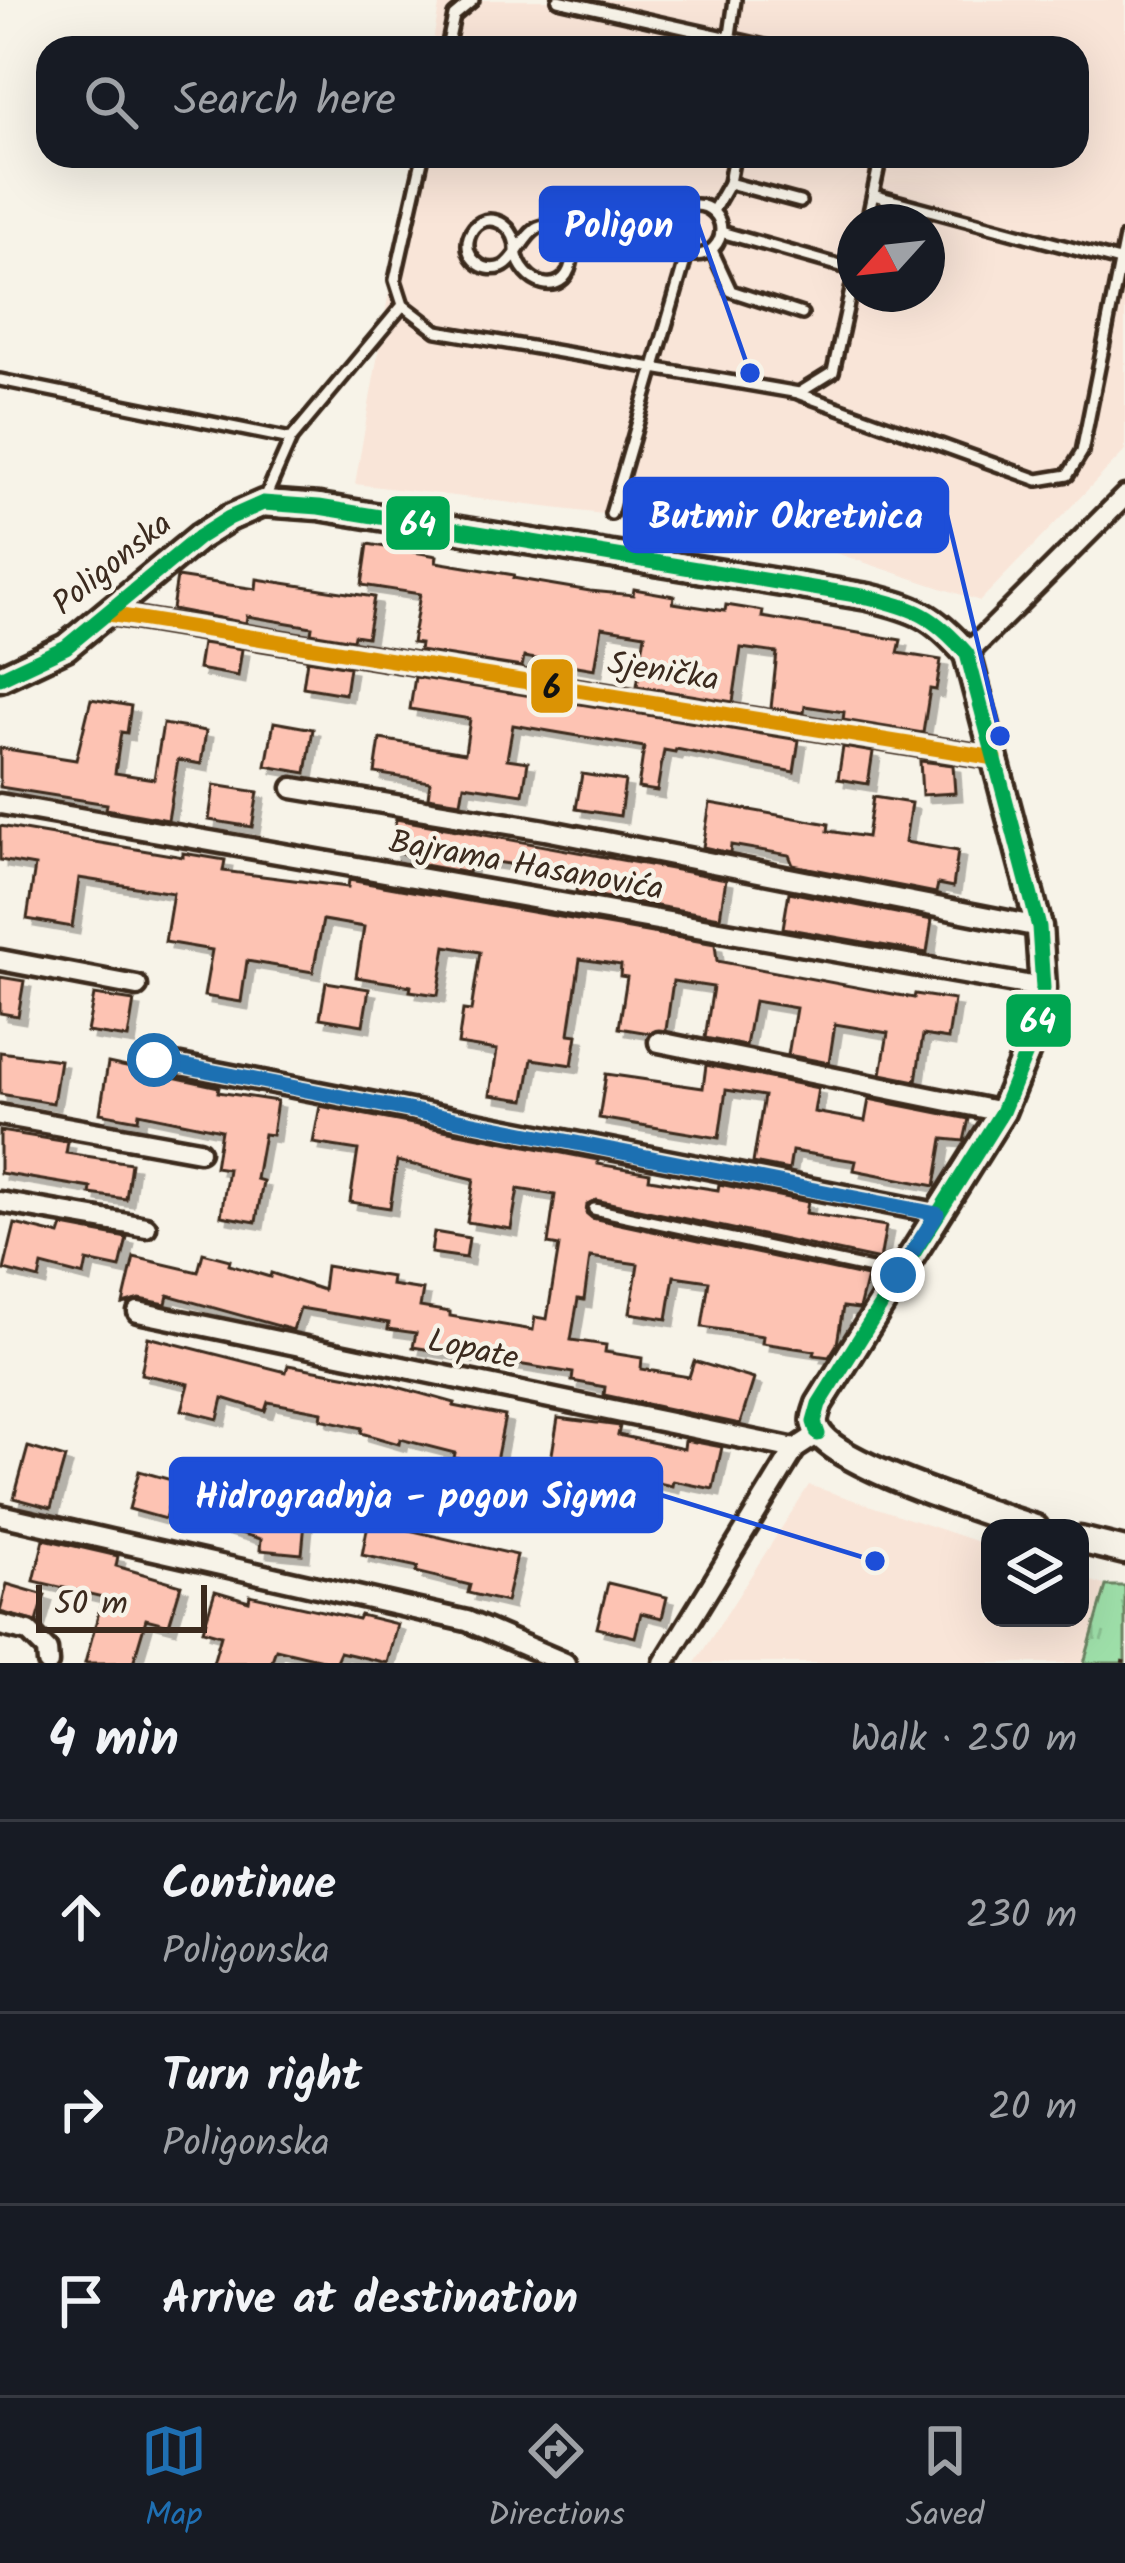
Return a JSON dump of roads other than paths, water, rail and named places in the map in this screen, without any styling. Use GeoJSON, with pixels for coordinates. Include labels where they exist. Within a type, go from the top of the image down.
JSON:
{"type":"FeatureCollection","features":[{"type":"Feature","properties":{"kind":"street"},"geometry":{"type":"LineString","coordinates":[[967,654],[1125,496]]}},
{"type":"Feature","properties":{"kind":"street","name":"Poligonska"},"geometry":{"type":"LineString","coordinates":[[0,678],[66,646],[199,537],[262,503]]}},
{"type":"Feature","properties":{"kind":"street"},"geometry":{"type":"LineString","coordinates":[[262,503],[319,507],[868,597],[908,607],[941,624],[967,654],[1039,927],[1042,988],[1038,1024],[1002,1112],[819,1404],[814,1422],[818,1434],[854,1462],[1010,1519]]}},
{"type":"Feature","properties":{"kind":"street","name":"Sjenička"},"geometry":{"type":"LineString","coordinates":[[109,614],[995,758]]}},
{"type":"Feature","properties":{"kind":"street"},"geometry":{"type":"LineString","coordinates":[[293,788],[545,830],[1039,927]]}},
{"type":"Feature","properties":{"kind":"street","name":"Bajrama Hasanovića"},"geometry":{"type":"LineString","coordinates":[[0,804],[1042,988]]}},
{"type":"Feature","properties":{"kind":"street"},"geometry":{"type":"LineString","coordinates":[[0,960],[137,986]]}},
{"type":"Feature","properties":{"kind":"street"},"geometry":{"type":"LineString","coordinates":[[659,1042],[1002,1112]]}},
{"type":"Feature","properties":{"kind":"street"},"geometry":{"type":"LineString","coordinates":[[154,1060],[937,1214]]}},
{"type":"Feature","properties":{"kind":"street"},"geometry":{"type":"LineString","coordinates":[[0,1114],[199,1151]]}},
{"type":"Feature","properties":{"kind":"street"},"geometry":{"type":"LineString","coordinates":[[0,1202],[146,1227]]}},
{"type":"Feature","properties":{"kind":"street","name":"Lopate"},"geometry":{"type":"LineString","coordinates":[[138,1312],[795,1449]]}},
{"type":"Feature","properties":{"kind":"street"},"geometry":{"type":"LineString","coordinates":[[664,1663],[795,1449],[818,1434]]}},
{"type":"Feature","properties":{"kind":"street"},"geometry":{"type":"LineString","coordinates":[[0,1515],[467,1622],[565,1663]]}},
{"type":"Feature","properties":{"kind":"street"},"geometry":{"type":"LineString","coordinates":[[1089,1542],[1125,1551]]}},
{"type":"Feature","properties":{"kind":"street"},"geometry":{"type":"LineString","coordinates":[[0,1625],[29,1632],[47,1650],[48,1663]]}},
{"type":"Feature","properties":{"kind":"lane"},"geometry":{"type":"LineString","coordinates":[[450,36],[454,16],[473,0]]}},
{"type":"Feature","properties":{"kind":"lane"},"geometry":{"type":"LineString","coordinates":[[558,0],[733,36]]}},
{"type":"Feature","properties":{"kind":"lane"},"geometry":{"type":"LineString","coordinates":[[730,35],[735,0]]}},
{"type":"Feature","properties":{"kind":"lane"},"geometry":{"type":"LineString","coordinates":[[420,168],[395,280],[403,305],[437,331],[799,393],[1037,480],[1068,475],[1082,452],[1125,238]]}},
{"type":"Feature","properties":{"kind":"lane"},"geometry":{"type":"LineString","coordinates":[[713,212],[732,168]]}},
{"type":"Feature","properties":{"kind":"lane"},"geometry":{"type":"LineString","coordinates":[[872,204],[879,168]]}},
{"type":"Feature","properties":{"kind":"lane"},"geometry":{"type":"LineString","coordinates":[[729,183],[800,202]]}},
{"type":"Feature","properties":{"kind":"lane"},"geometry":{"type":"LineString","coordinates":[[874,195],[1123,262]]}},
{"type":"Feature","properties":{"kind":"lane"},"geometry":{"type":"LineString","coordinates":[[722,232],[712,250],[700,256],[678,248],[671,226],[680,211],[697,205],[713,212],[722,232],[837,266]]}},
{"type":"Feature","properties":{"kind":"lane"},"geometry":{"type":"LineString","coordinates":[[516,251],[517,239],[499,221],[475,227],[469,238],[475,262],[486,268],[499,269],[510,262],[516,251],[522,238],[548,228],[562,233],[571,244],[573,259],[568,273],[556,282],[541,284],[527,278],[516,251]]}},
{"type":"Feature","properties":{"kind":"lane"},"geometry":{"type":"LineString","coordinates":[[571,244],[671,226]]}},
{"type":"Feature","properties":{"kind":"lane"},"geometry":{"type":"LineString","coordinates":[[712,250],[731,292],[802,314]]}},
{"type":"Feature","properties":{"kind":"lane"},"geometry":{"type":"LineString","coordinates":[[611,514],[687,254]]}},
{"type":"Feature","properties":{"kind":"lane"},"geometry":{"type":"LineString","coordinates":[[262,503],[290,439],[403,305]]}},
{"type":"Feature","properties":{"kind":"lane"},"geometry":{"type":"LineString","coordinates":[[799,393],[833,372],[846,312]]}},
{"type":"Feature","properties":{"kind":"lane"},"geometry":{"type":"LineString","coordinates":[[0,380],[290,439]]}},
{"type":"Feature","properties":{"kind":"lane"},"geometry":{"type":"LineString","coordinates":[[594,1209],[898,1275]]}},
{"type":"Feature","properties":{"kind":"place","name":"Poligon"},"geometry":{"type":"Point","coordinates":[750,373]}},
{"type":"Feature","properties":{"kind":"place","name":"Butmir Okretnica"},"geometry":{"type":"Point","coordinates":[1000,736]}},
{"type":"Feature","properties":{"kind":"place","name":"Hidrogradnja - pogon Sigma"},"geometry":{"type":"Point","coordinates":[875,1561]}}]}
